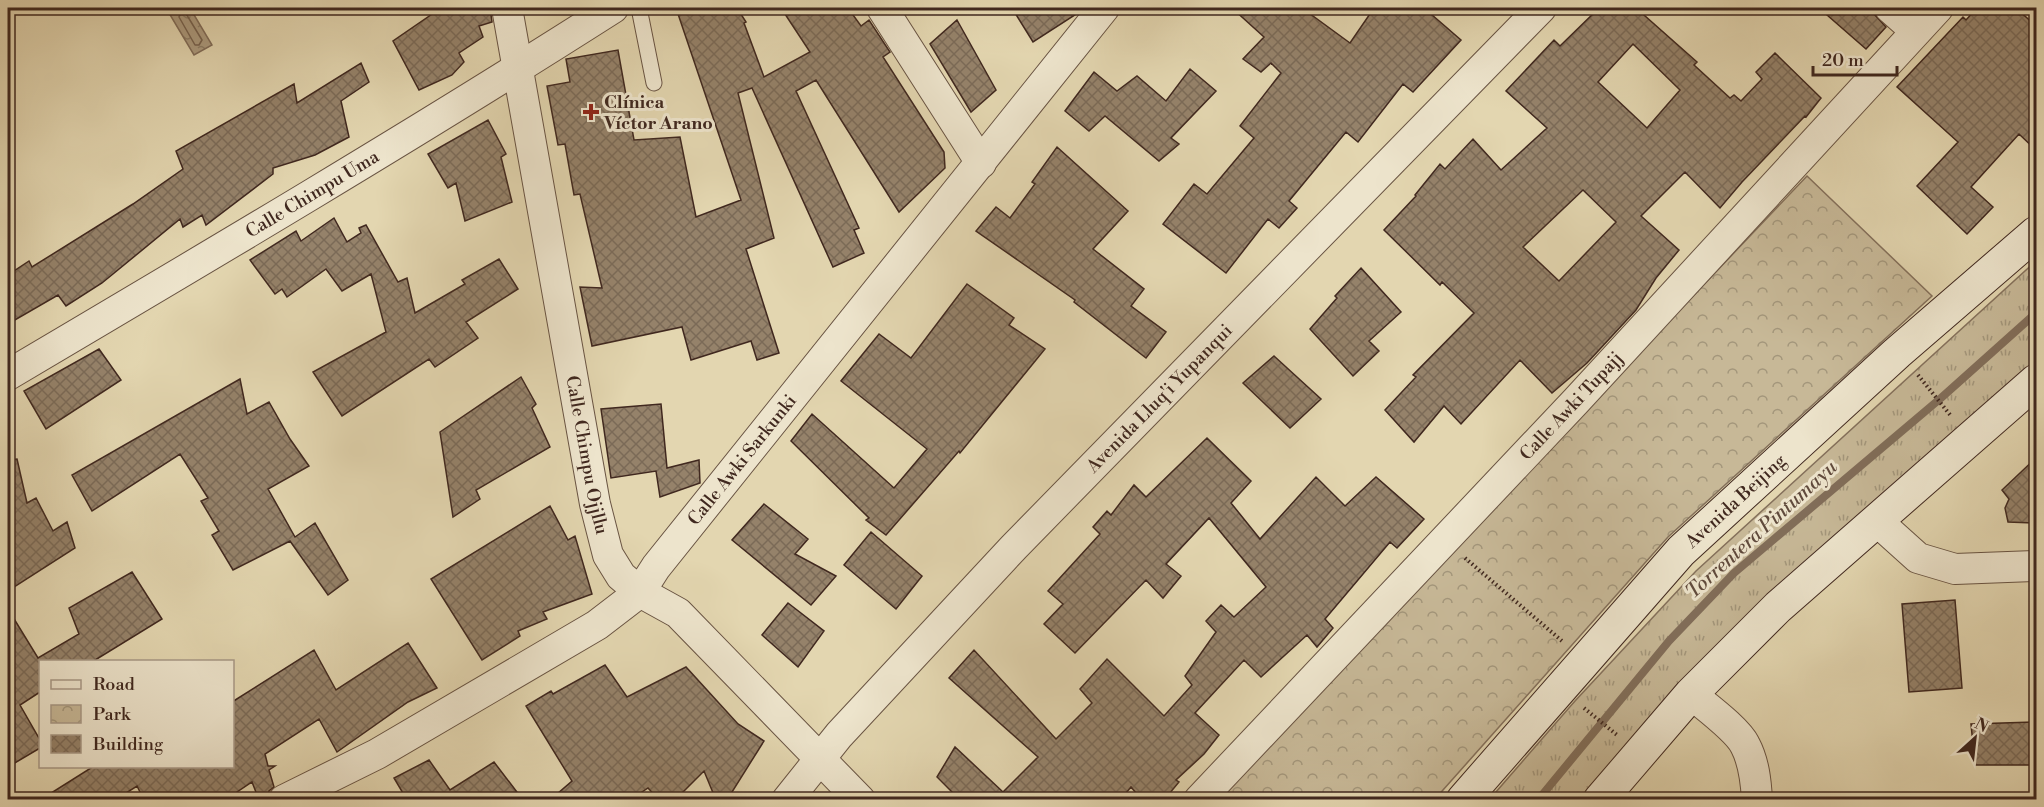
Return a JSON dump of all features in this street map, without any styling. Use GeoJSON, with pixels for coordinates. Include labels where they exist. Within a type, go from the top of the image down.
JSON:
{"type":"FeatureCollection","features":[{"type":"Feature","properties":{"kind":"main road","name":"Avenida Beijing"},"geometry":{"type":"LineString","coordinates":[[1463,800],[1681,551],[1897,352],[2037,233]]}},
{"type":"Feature","properties":{"kind":"main road"},"geometry":{"type":"LineString","coordinates":[[1600,800],[1690,694],[1778,607],[2037,381]]}},
{"type":"Feature","properties":{"kind":"street","name":"Calle Chimpu Ojjllu"},"geometry":{"type":"LineString","coordinates":[[507,8],[600,527],[608,555],[621,576],[640,592],[678,613],[860,800]]}},
{"type":"Feature","properties":{"kind":"street","name":"Calle Chimpu Uma"},"geometry":{"type":"LineString","coordinates":[[8,375],[519,68],[612,8]]}},
{"type":"Feature","properties":{"kind":"street"},"geometry":{"type":"LineString","coordinates":[[882,8],[981,163]]}},
{"type":"Feature","properties":{"kind":"street","name":"Calle Awki Sarkunki"},"geometry":{"type":"LineString","coordinates":[[284,800],[387,749],[597,625],[640,592],[664,557],[1104,8]]}},
{"type":"Feature","properties":{"kind":"street","name":"Avenida Lluq'i Yupanqui"},"geometry":{"type":"LineString","coordinates":[[787,800],[839,735],[1014,547],[1541,8]]}},
{"type":"Feature","properties":{"kind":"street"},"geometry":{"type":"LineString","coordinates":[[1890,8],[1916,32]]}},
{"type":"Feature","properties":{"kind":"street","name":"Calle Awki Tupajj"},"geometry":{"type":"LineString","coordinates":[[1199,800],[1576,401],[1938,8]]}},
{"type":"Feature","properties":{"kind":"street"},"geometry":{"type":"LineString","coordinates":[[1878,522],[1918,558],[1955,569],[2037,566]]}},
{"type":"Feature","properties":{"kind":"street"},"geometry":{"type":"LineString","coordinates":[[1690,694],[1725,723],[1744,743],[1756,776],[1757,800]]}},
{"type":"Feature","properties":{"kind":"lane"},"geometry":{"type":"LineString","coordinates":[[639,8],[654,83]]}},
{"type":"Feature","properties":{"kind":"path"},"geometry":{"type":"LineString","coordinates":[[1931,389],[1948,410]]}},
{"type":"Feature","properties":{"kind":"path"},"geometry":{"type":"LineString","coordinates":[[1444,540],[1584,660]]}},
{"type":"Feature","properties":{"kind":"path"},"geometry":{"type":"LineString","coordinates":[[1598,719],[1619,736]]}},
{"type":"Feature","properties":{"kind":"green space"},"geometry":{"type":"Polygon","coordinates":[[[1807,176],[1932,296],[1668,537],[1435,799],[1214,800],[1807,176]]]}},
{"type":"Feature","properties":{"kind":"green space"},"geometry":{"type":"Polygon","coordinates":[[[2036,261],[2036,360],[1960,428],[1586,799],[1489,800],[1575,701],[1696,571],[2036,261]]]}},
{"type":"Feature","properties":{"kind":"water"},"geometry":{"type":"Polygon","coordinates":[[[179,8],[190,8],[212,45],[194,55],[169,13],[179,8]]]}},
{"type":"Feature","properties":{"kind":"building"},"geometry":{"type":"Polygon","coordinates":[[[441,8],[490,8],[492,22],[479,26],[483,37],[459,53],[464,62],[452,75],[419,90],[393,41],[441,8]]]}},
{"type":"Feature","properties":{"kind":"building"},"geometry":{"type":"Polygon","coordinates":[[[676,8],[737,8],[746,22],[744,23],[764,77],[810,52],[781,8],[848,8],[861,26],[869,20],[890,52],[883,57],[944,152],[945,168],[899,212],[816,80],[796,91],[859,228],[854,230],[864,253],[833,267],[752,88],[738,93],[774,238],[746,249],[779,353],[757,360],[751,341],[691,360],[682,327],[592,346],[580,287],[602,288],[580,194],[574,195],[565,144],[558,145],[547,86],[570,82],[566,59],[618,50],[634,140],[680,137],[696,217],[741,200],[676,8]]]}},
{"type":"Feature","properties":{"kind":"building"},"geometry":{"type":"Polygon","coordinates":[[[1012,8],[1082,8],[1078,13],[1033,42],[1012,8]]]}},
{"type":"Feature","properties":{"kind":"building"},"geometry":{"type":"Polygon","coordinates":[[[1232,8],[1302,8],[1350,43],[1374,8],[1424,8],[1461,40],[1413,92],[1403,84],[1358,142],[1346,132],[1289,201],[1297,208],[1279,228],[1268,219],[1226,273],[1163,224],[1194,184],[1207,194],[1254,138],[1240,126],[1281,73],[1271,63],[1261,72],[1243,59],[1264,37],[1232,8]]]}},
{"type":"Feature","properties":{"kind":"building"},"geometry":{"type":"Polygon","coordinates":[[[1599,8],[1636,8],[1697,62],[1694,65],[1730,98],[1734,95],[1741,101],[1762,79],[1756,72],[1775,53],[1821,98],[1806,117],[1742,182],[1720,208],[1685,172],[1641,216],[1679,250],[1656,278],[1636,310],[1587,363],[1552,393],[1520,360],[1461,424],[1444,406],[1414,442],[1385,410],[1416,377],[1413,375],[1474,313],[1442,282],[1440,285],[1384,230],[1416,196],[1440,164],[1445,169],[1473,139],[1501,170],[1547,128],[1506,91],[1554,40],[1560,46],[1599,8]],[[1633,44],[1598,82],[1647,128],[1680,90],[1633,44]],[[1583,190],[1523,247],[1559,281],[1616,222],[1583,190]]]}},
{"type":"Feature","properties":{"kind":"building"},"geometry":{"type":"Polygon","coordinates":[[[1819,8],[1873,8],[1874,14],[1886,27],[1866,49],[1819,8]]]}},
{"type":"Feature","properties":{"kind":"building"},"geometry":{"type":"Polygon","coordinates":[[[1977,8],[2016,8],[2037,27],[2037,151],[2019,134],[1971,187],[1993,207],[1967,234],[1917,186],[1958,142],[1897,87],[1963,17],[1966,20],[1977,8]]]}},
{"type":"Feature","properties":{"kind":"building"},"geometry":{"type":"Polygon","coordinates":[[[957,20],[996,90],[971,112],[930,44],[957,20]]]}},
{"type":"Feature","properties":{"kind":"building"},"geometry":{"type":"Polygon","coordinates":[[[361,63],[369,82],[341,101],[349,137],[315,155],[273,168],[273,174],[206,225],[202,215],[183,227],[180,219],[102,283],[66,306],[58,295],[8,324],[8,275],[29,261],[32,267],[133,204],[183,169],[176,151],[294,84],[297,103],[361,63]]]}},
{"type":"Feature","properties":{"kind":"building"},"geometry":{"type":"Polygon","coordinates":[[[1190,69],[1216,91],[1171,138],[1179,144],[1159,161],[1105,116],[1089,131],[1065,111],[1094,72],[1117,91],[1137,76],[1166,101],[1190,69]]]}},
{"type":"Feature","properties":{"kind":"building"},"geometry":{"type":"Polygon","coordinates":[[[488,120],[506,154],[501,157],[512,202],[465,221],[456,183],[448,188],[428,154],[488,120]]]}},
{"type":"Feature","properties":{"kind":"building"},"geometry":{"type":"Polygon","coordinates":[[[1057,147],[1128,211],[1093,249],[1144,289],[1131,306],[1166,332],[1146,358],[1074,302],[1075,300],[976,231],[996,207],[1010,218],[1035,184],[1032,182],[1057,147]]]}},
{"type":"Feature","properties":{"kind":"building"},"geometry":{"type":"Polygon","coordinates":[[[334,218],[347,242],[361,233],[359,228],[366,225],[398,282],[407,278],[415,313],[465,284],[462,280],[499,259],[518,289],[466,322],[478,338],[435,367],[429,359],[342,416],[313,372],[386,332],[371,274],[342,291],[326,269],[287,297],[282,289],[275,294],[250,260],[296,231],[301,241],[334,218]]]}},
{"type":"Feature","properties":{"kind":"building"},"geometry":{"type":"Polygon","coordinates":[[[1361,268],[1401,312],[1369,341],[1379,351],[1353,376],[1310,329],[1337,298],[1335,296],[1361,268]]]}},
{"type":"Feature","properties":{"kind":"building"},"geometry":{"type":"Polygon","coordinates":[[[967,284],[1014,318],[1009,325],[1045,349],[960,453],[959,451],[886,535],[866,520],[869,518],[791,441],[812,414],[894,488],[927,449],[841,381],[879,334],[911,358],[967,284]]]}},
{"type":"Feature","properties":{"kind":"building"},"geometry":{"type":"Polygon","coordinates":[[[99,349],[121,380],[46,429],[24,391],[99,349]]]}},
{"type":"Feature","properties":{"kind":"building"},"geometry":{"type":"Polygon","coordinates":[[[1274,356],[1321,399],[1290,428],[1243,383],[1274,356]]]}},
{"type":"Feature","properties":{"kind":"building"},"geometry":{"type":"Polygon","coordinates":[[[521,377],[536,404],[532,408],[550,447],[476,490],[480,499],[453,517],[440,432],[521,377]]]}},
{"type":"Feature","properties":{"kind":"building"},"geometry":{"type":"Polygon","coordinates":[[[240,379],[247,414],[269,402],[290,439],[309,466],[268,489],[295,537],[315,523],[348,580],[328,595],[290,541],[233,570],[212,535],[219,531],[201,501],[208,498],[180,454],[92,511],[72,475],[240,379]]]}},
{"type":"Feature","properties":{"kind":"building"},"geometry":{"type":"Polygon","coordinates":[[[661,404],[667,468],[699,460],[700,483],[660,497],[656,471],[611,478],[601,409],[661,404]]]}},
{"type":"Feature","properties":{"kind":"building"},"geometry":{"type":"Polygon","coordinates":[[[1207,438],[1251,481],[1231,503],[1260,539],[1316,477],[1345,506],[1376,477],[1424,519],[1397,548],[1390,542],[1325,619],[1333,628],[1317,647],[1307,635],[1261,677],[1244,660],[1195,713],[1219,735],[1204,754],[1176,780],[1179,782],[1164,800],[1142,800],[1131,787],[1120,800],[960,800],[937,777],[955,747],[1003,792],[1038,757],[949,678],[974,650],[1056,739],[1092,703],[1080,689],[1107,659],[1164,716],[1192,685],[1185,676],[1216,632],[1206,621],[1221,605],[1234,617],[1266,587],[1209,518],[1166,564],[1181,576],[1163,598],[1146,580],[1075,653],[1044,624],[1063,604],[1048,591],[1100,534],[1093,527],[1107,511],[1111,515],[1134,485],[1146,497],[1207,438]]]}},
{"type":"Feature","properties":{"kind":"building"},"geometry":{"type":"Polygon","coordinates":[[[2037,457],[2037,523],[2008,522],[2005,508],[2009,499],[2002,490],[2037,457]]]}},
{"type":"Feature","properties":{"kind":"building"},"geometry":{"type":"Polygon","coordinates":[[[17,459],[27,503],[36,498],[53,531],[67,522],[75,548],[8,591],[8,460],[17,459]]]}},
{"type":"Feature","properties":{"kind":"building"},"geometry":{"type":"Polygon","coordinates":[[[764,504],[808,539],[795,554],[836,576],[811,605],[732,540],[764,504]]]}},
{"type":"Feature","properties":{"kind":"building"},"geometry":{"type":"Polygon","coordinates":[[[550,506],[568,540],[575,536],[592,594],[543,612],[547,619],[518,631],[520,636],[482,660],[431,579],[550,506]]]}},
{"type":"Feature","properties":{"kind":"building"},"geometry":{"type":"Polygon","coordinates":[[[871,532],[922,576],[896,609],[844,565],[871,532]]]}},
{"type":"Feature","properties":{"kind":"building"},"geometry":{"type":"Polygon","coordinates":[[[132,572],[162,619],[95,660],[39,660],[39,693],[20,705],[39,738],[39,749],[8,767],[8,609],[38,658],[79,634],[69,608],[132,572]]]}},
{"type":"Feature","properties":{"kind":"building"},"geometry":{"type":"Polygon","coordinates":[[[1955,600],[1962,688],[1909,692],[1902,604],[1955,600]]]}},
{"type":"Feature","properties":{"kind":"building"},"geometry":{"type":"Polygon","coordinates":[[[788,603],[824,631],[798,667],[762,635],[788,603]]]}},
{"type":"Feature","properties":{"kind":"building"},"geometry":{"type":"Polygon","coordinates":[[[408,643],[437,688],[408,702],[337,752],[319,719],[265,754],[268,766],[275,766],[269,770],[274,787],[269,791],[267,800],[259,800],[252,782],[225,800],[144,800],[137,786],[115,800],[40,800],[91,768],[234,768],[234,701],[314,650],[336,690],[408,643]]]}},
{"type":"Feature","properties":{"kind":"building"},"geometry":{"type":"Polygon","coordinates":[[[605,665],[627,697],[686,667],[738,724],[764,741],[727,800],[716,800],[704,771],[675,800],[659,800],[648,788],[630,800],[550,800],[572,781],[526,706],[605,665]]]}},
{"type":"Feature","properties":{"kind":"building"},"geometry":{"type":"Polygon","coordinates":[[[2037,722],[2037,765],[1975,765],[1971,724],[2037,722]]]}},
{"type":"Feature","properties":{"kind":"building"},"geometry":{"type":"Polygon","coordinates":[[[429,760],[450,790],[494,762],[523,800],[407,800],[394,778],[429,760]]]}},
{"type":"Feature","properties":{"kind":"waterway","name":"Torrentera Pintumayu"},"geometry":{"type":"LineString","coordinates":[[1538,800],[1669,641],[1734,573],[1941,398],[2036,313]]}},
{"type":"Feature","properties":{"kind":"place","name":"Clínica Víctor Arano"},"geometry":{"type":"Point","coordinates":[591,112]}}]}
